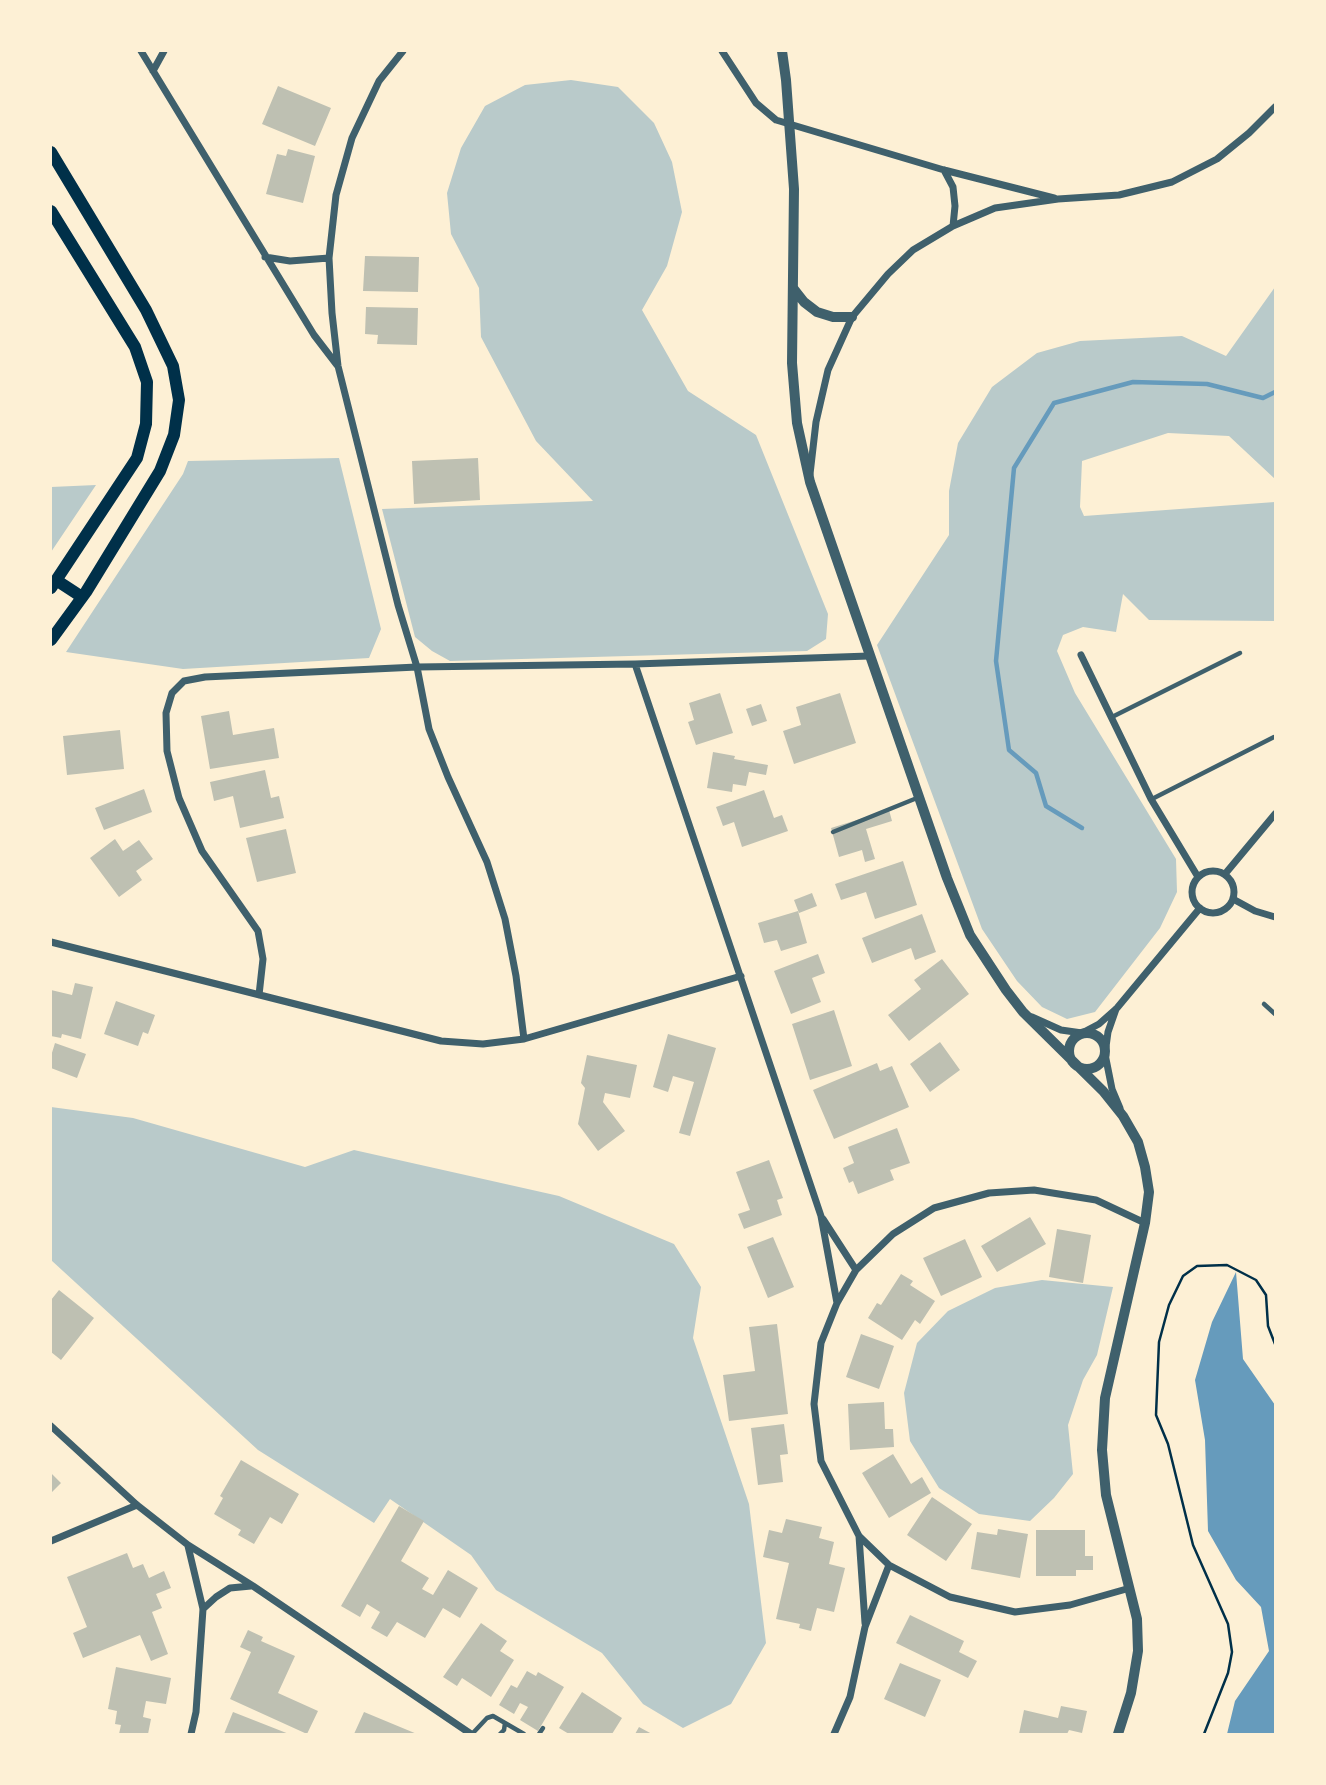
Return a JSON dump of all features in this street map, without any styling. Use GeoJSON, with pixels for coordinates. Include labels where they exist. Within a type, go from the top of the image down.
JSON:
{"type":"FeatureCollection","features":[{"type":"Feature","properties":{"kind":"main road"},"geometry":{"type":"LineString","coordinates":[[51,152],[146,310],[173,366],[179,400],[174,435],[160,471],[82,597],[51,640]]}},
{"type":"Feature","properties":{"kind":"main road"},"geometry":{"type":"LineString","coordinates":[[51,211],[135,347],[147,382],[146,424],[137,458],[53,584],[82,597]]}},
{"type":"Feature","properties":{"kind":"street"},"geometry":{"type":"LineString","coordinates":[[141,51],[265,257],[314,335],[338,366]]}},
{"type":"Feature","properties":{"kind":"street"},"geometry":{"type":"LineString","coordinates":[[153,71],[164,51]]}},
{"type":"Feature","properties":{"kind":"street"},"geometry":{"type":"LineString","coordinates":[[403,51],[379,81],[352,138],[336,195],[329,258],[338,366],[398,605],[417,667],[429,729],[487,862],[505,919],[524,1039]]}},
{"type":"Feature","properties":{"kind":"street"},"geometry":{"type":"LineString","coordinates":[[722,51],[756,103],[776,120],[944,170],[1058,198]]}},
{"type":"Feature","properties":{"kind":"street"},"geometry":{"type":"LineString","coordinates":[[782,51],[794,189],[792,363],[797,423],[810,481],[947,878],[971,935],[1023,1012],[1103,1091],[1123,1116]]}},
{"type":"Feature","properties":{"kind":"street"},"geometry":{"type":"LineString","coordinates":[[810,481],[816,422],[828,370],[852,317],[888,274],[913,250],[953,226],[995,208],[1058,198],[1119,195],[1172,182],[1217,159],[1275,107]]}},
{"type":"Feature","properties":{"kind":"street"},"geometry":{"type":"LineString","coordinates":[[944,170],[953,187],[953,226]]}},
{"type":"Feature","properties":{"kind":"street"},"geometry":{"type":"LineString","coordinates":[[265,257],[290,261],[329,258]]}},
{"type":"Feature","properties":{"kind":"street"},"geometry":{"type":"LineString","coordinates":[[793,288],[804,302],[817,312],[833,317],[852,317]]}},
{"type":"Feature","properties":{"kind":"street"},"geometry":{"type":"LineString","coordinates":[[1081,655],[1151,799],[1198,877]]}},
{"type":"Feature","properties":{"kind":"street"},"geometry":{"type":"LineString","coordinates":[[259,995],[263,959],[258,931],[202,850],[180,798],[167,751],[166,713],[172,693],[184,681],[205,677],[417,667],[635,664],[869,656]]}},
{"type":"Feature","properties":{"kind":"street"},"geometry":{"type":"LineString","coordinates":[[635,664],[821,1216],[837,1303]]}},
{"type":"Feature","properties":{"kind":"street"},"geometry":{"type":"LineString","coordinates":[[1225,874],[1275,814]]}},
{"type":"Feature","properties":{"kind":"street"},"geometry":{"type":"LineString","coordinates":[[1214,870],[1225,874],[1234,885],[1233,900],[1219,912],[1200,908],[1192,890],[1198,877],[1214,870]]}},
{"type":"Feature","properties":{"kind":"street"},"geometry":{"type":"LineString","coordinates":[[1233,900],[1275,917]]}},
{"type":"Feature","properties":{"kind":"street"},"geometry":{"type":"LineString","coordinates":[[1117,1008],[1108,1032],[1105,1054],[1100,1063],[1083,1069],[1074,1063],[1069,1052],[1076,1036],[1098,1024],[1117,1008],[1200,908]]}},
{"type":"Feature","properties":{"kind":"street"},"geometry":{"type":"LineString","coordinates":[[51,942],[441,1041],[483,1044],[524,1039],[741,976]]}},
{"type":"Feature","properties":{"kind":"street"},"geometry":{"type":"LineString","coordinates":[[1023,1012],[1061,1030],[1094,1034],[1103,1042],[1112,1089],[1138,1142],[1149,1192],[1146,1223],[1105,1398],[1103,1437],[1106,1495],[1137,1619],[1138,1651],[1131,1693],[1118,1734]]}},
{"type":"Feature","properties":{"kind":"street"},"geometry":{"type":"LineString","coordinates":[[1130,1588],[1070,1605],[1015,1612],[950,1597],[889,1565],[859,1536],[821,1461],[814,1404],[821,1343],[837,1303],[856,1270],[894,1234],[934,1208],[989,1193],[1034,1190],[1096,1200],[1146,1223]]}},
{"type":"Feature","properties":{"kind":"street"},"geometry":{"type":"LineString","coordinates":[[821,1216],[856,1270]]}},
{"type":"Feature","properties":{"kind":"street"},"geometry":{"type":"LineString","coordinates":[[51,1426],[137,1505],[188,1545],[471,1734]]}},
{"type":"Feature","properties":{"kind":"street"},"geometry":{"type":"LineString","coordinates":[[51,1541],[137,1505]]}},
{"type":"Feature","properties":{"kind":"street"},"geometry":{"type":"LineString","coordinates":[[859,1536],[865,1628]]}},
{"type":"Feature","properties":{"kind":"street"},"geometry":{"type":"LineString","coordinates":[[188,1545],[203,1609],[196,1712],[191,1734]]}},
{"type":"Feature","properties":{"kind":"street"},"geometry":{"type":"LineString","coordinates":[[834,1734],[850,1698],[865,1628],[889,1565]]}},
{"type":"Feature","properties":{"kind":"street"},"geometry":{"type":"LineString","coordinates":[[203,1609],[230,1588],[253,1586]]}},
{"type":"Feature","properties":{"kind":"lane"},"geometry":{"type":"LineString","coordinates":[[1111,717],[1240,653]]}},
{"type":"Feature","properties":{"kind":"lane"},"geometry":{"type":"LineString","coordinates":[[1151,799],[1274,737]]}},
{"type":"Feature","properties":{"kind":"lane"},"geometry":{"type":"LineString","coordinates":[[833,832],[919,798]]}},
{"type":"Feature","properties":{"kind":"lane"},"geometry":{"type":"LineString","coordinates":[[1264,1004],[1275,1014]]}},
{"type":"Feature","properties":{"kind":"lane"},"geometry":{"type":"LineString","coordinates":[[471,1734],[487,1718],[493,1716],[524,1734]]}},
{"type":"Feature","properties":{"kind":"lane"},"geometry":{"type":"LineString","coordinates":[[500,1734],[505,1723]]}},
{"type":"Feature","properties":{"kind":"lane"},"geometry":{"type":"LineString","coordinates":[[539,1734],[544,1728]]}},
{"type":"Feature","properties":{"kind":"path"},"geometry":{"type":"LineString","coordinates":[[1204,1734],[1228,1673],[1231,1652],[1228,1624],[1193,1545],[1168,1444],[1156,1415],[1159,1342],[1169,1305],[1183,1276],[1197,1266],[1227,1265],[1256,1280],[1266,1295],[1268,1326],[1275,1344]]}},
{"type":"Feature","properties":{"kind":"shaded area"},"geometry":{"type":"Polygon","coordinates":[[[571,80],[618,87],[654,123],[672,162],[682,212],[667,266],[642,310],[688,391],[756,435],[828,614],[826,639],[807,651],[450,661],[415,637],[382,509],[593,501],[536,441],[481,337],[479,288],[451,234],[447,193],[461,148],[485,106],[525,85],[571,80]]]}},
{"type":"Feature","properties":{"kind":"shaded area"},"geometry":{"type":"Polygon","coordinates":[[[1275,287],[1275,479],[1229,436],[1168,433],[1082,461],[1080,507],[1084,516],[1275,502],[1275,621],[1149,620],[1123,594],[1116,632],[1083,627],[1063,635],[1057,651],[1075,693],[1176,859],[1177,892],[1160,928],[1095,1012],[1067,1019],[1042,1007],[1017,981],[982,929],[877,645],[949,535],[949,491],[958,443],[992,387],[1037,353],[1080,341],[1182,336],[1226,356],[1275,287]]]}},
{"type":"Feature","properties":{"kind":"shaded area"},"geometry":{"type":"Polygon","coordinates":[[[339,458],[381,629],[369,658],[183,669],[66,652],[183,474],[188,461],[339,458]]]}},
{"type":"Feature","properties":{"kind":"shaded area"},"geometry":{"type":"Polygon","coordinates":[[[96,485],[51,552],[51,487],[96,485]]]}},
{"type":"Feature","properties":{"kind":"shaded area"},"geometry":{"type":"Polygon","coordinates":[[[51,1107],[133,1118],[305,1167],[354,1150],[559,1196],[674,1244],[701,1287],[693,1338],[749,1504],[766,1643],[731,1704],[683,1728],[643,1704],[602,1653],[496,1590],[471,1555],[390,1499],[374,1523],[258,1450],[51,1260],[51,1107]]]}},
{"type":"Feature","properties":{"kind":"shaded area"},"geometry":{"type":"Polygon","coordinates":[[[1042,1280],[1113,1287],[1097,1355],[1083,1380],[1068,1425],[1073,1474],[1054,1498],[1030,1521],[979,1514],[939,1488],[910,1441],[904,1393],[917,1343],[948,1311],[995,1288],[1042,1280]]]}},
{"type":"Feature","properties":{"kind":"water"},"geometry":{"type":"Polygon","coordinates":[[[1236,1272],[1243,1359],[1275,1405],[1275,1734],[1227,1734],[1235,1701],[1269,1651],[1261,1607],[1236,1580],[1208,1531],[1205,1440],[1195,1380],[1212,1322],[1236,1272]]]}},
{"type":"Feature","properties":{"kind":"building"},"geometry":{"type":"Polygon","coordinates":[[[278,86],[331,108],[315,146],[262,124],[278,86]]]}},
{"type":"Feature","properties":{"kind":"building"},"geometry":{"type":"Polygon","coordinates":[[[288,149],[315,156],[303,203],[266,194],[277,154],[286,156],[288,149]]]}},
{"type":"Feature","properties":{"kind":"building"},"geometry":{"type":"Polygon","coordinates":[[[365,256],[419,257],[418,292],[363,291],[365,256]]]}},
{"type":"Feature","properties":{"kind":"building"},"geometry":{"type":"Polygon","coordinates":[[[366,307],[418,308],[417,345],[377,344],[378,335],[365,334],[366,307]]]}},
{"type":"Feature","properties":{"kind":"building"},"geometry":{"type":"Polygon","coordinates":[[[478,458],[480,500],[414,504],[412,461],[478,458]]]}},
{"type":"Feature","properties":{"kind":"building"},"geometry":{"type":"Polygon","coordinates":[[[720,693],[733,733],[696,745],[688,722],[694,720],[689,703],[720,693]]]}},
{"type":"Feature","properties":{"kind":"building"},"geometry":{"type":"Polygon","coordinates":[[[840,693],[856,743],[794,764],[783,731],[801,725],[796,707],[840,693]]]}},
{"type":"Feature","properties":{"kind":"building"},"geometry":{"type":"Polygon","coordinates":[[[761,704],[767,721],[752,726],[746,709],[761,704]]]}},
{"type":"Feature","properties":{"kind":"building"},"geometry":{"type":"Polygon","coordinates":[[[229,711],[233,735],[274,728],[279,758],[210,769],[201,716],[229,711]]]}},
{"type":"Feature","properties":{"kind":"building"},"geometry":{"type":"Polygon","coordinates":[[[120,730],[124,769],[67,775],[63,736],[120,730]]]}},
{"type":"Feature","properties":{"kind":"building"},"geometry":{"type":"Polygon","coordinates":[[[713,752],[768,765],[766,775],[749,772],[746,786],[733,784],[732,792],[707,788],[713,752]]]}},
{"type":"Feature","properties":{"kind":"building"},"geometry":{"type":"Polygon","coordinates":[[[265,770],[271,798],[279,796],[284,818],[240,828],[233,796],[214,801],[210,782],[265,770]]]}},
{"type":"Feature","properties":{"kind":"building"},"geometry":{"type":"Polygon","coordinates":[[[144,789],[152,812],[104,830],[95,808],[144,789]]]}},
{"type":"Feature","properties":{"kind":"building"},"geometry":{"type":"Polygon","coordinates":[[[764,790],[774,818],[782,815],[788,831],[742,847],[734,822],[723,826],[716,807],[764,790]]]}},
{"type":"Feature","properties":{"kind":"building"},"geometry":{"type":"Polygon","coordinates":[[[889,810],[892,821],[866,829],[875,859],[865,862],[862,850],[839,857],[831,828],[889,810]]]}},
{"type":"Feature","properties":{"kind":"building"},"geometry":{"type":"Polygon","coordinates":[[[286,829],[296,873],[257,882],[246,838],[286,829]]]}},
{"type":"Feature","properties":{"kind":"building"},"geometry":{"type":"Polygon","coordinates":[[[115,839],[123,851],[139,840],[153,859],[136,871],[142,880],[119,897],[90,858],[115,839]]]}},
{"type":"Feature","properties":{"kind":"building"},"geometry":{"type":"Polygon","coordinates":[[[903,861],[917,905],[875,919],[866,892],[841,900],[835,884],[903,861]]]}},
{"type":"Feature","properties":{"kind":"building"},"geometry":{"type":"Polygon","coordinates":[[[812,893],[817,906],[799,913],[794,900],[812,893]]]}},
{"type":"Feature","properties":{"kind":"building"},"geometry":{"type":"Polygon","coordinates":[[[798,911],[807,943],[781,951],[777,940],[764,943],[758,923],[798,911]]]}},
{"type":"Feature","properties":{"kind":"building"},"geometry":{"type":"Polygon","coordinates":[[[922,914],[936,952],[915,960],[911,948],[872,963],[862,938],[922,914]]]}},
{"type":"Feature","properties":{"kind":"building"},"geometry":{"type":"Polygon","coordinates":[[[818,954],[825,973],[812,978],[821,1002],[791,1014],[774,971],[818,954]]]}},
{"type":"Feature","properties":{"kind":"building"},"geometry":{"type":"Polygon","coordinates":[[[942,959],[969,994],[909,1041],[888,1015],[921,989],[914,980],[942,959]]]}},
{"type":"Feature","properties":{"kind":"building"},"geometry":{"type":"Polygon","coordinates":[[[75,983],[93,987],[81,1039],[62,1034],[61,1038],[51,1036],[51,990],[72,995],[75,983]]]}},
{"type":"Feature","properties":{"kind":"building"},"geometry":{"type":"Polygon","coordinates":[[[116,1001],[155,1015],[148,1034],[143,1032],[138,1046],[104,1034],[116,1001]]]}},
{"type":"Feature","properties":{"kind":"building"},"geometry":{"type":"Polygon","coordinates":[[[834,1010],[852,1066],[810,1080],[792,1024],[834,1010]]]}},
{"type":"Feature","properties":{"kind":"building"},"geometry":{"type":"Polygon","coordinates":[[[668,1034],[716,1048],[690,1136],[679,1133],[694,1082],[673,1076],[668,1092],[653,1087],[668,1034]]]}},
{"type":"Feature","properties":{"kind":"building"},"geometry":{"type":"Polygon","coordinates":[[[940,1042],[960,1070],[930,1092],[910,1064],[940,1042]]]}},
{"type":"Feature","properties":{"kind":"building"},"geometry":{"type":"Polygon","coordinates":[[[55,1043],[86,1054],[77,1078],[51,1068],[55,1043]]]}},
{"type":"Feature","properties":{"kind":"building"},"geometry":{"type":"Polygon","coordinates":[[[587,1055],[637,1065],[630,1098],[605,1093],[603,1102],[625,1131],[598,1151],[578,1124],[585,1088],[581,1083],[587,1055]]]}},
{"type":"Feature","properties":{"kind":"building"},"geometry":{"type":"Polygon","coordinates":[[[877,1063],[880,1071],[892,1066],[909,1107],[834,1139],[813,1090],[877,1063]]]}},
{"type":"Feature","properties":{"kind":"building"},"geometry":{"type":"Polygon","coordinates":[[[897,1128],[910,1163],[890,1170],[894,1180],[858,1194],[853,1181],[849,1183],[843,1168],[854,1163],[848,1147],[897,1128]]]}},
{"type":"Feature","properties":{"kind":"building"},"geometry":{"type":"Polygon","coordinates":[[[769,1160],[783,1198],[777,1200],[782,1215],[744,1229],[738,1214],[750,1210],[736,1172],[769,1160]]]}},
{"type":"Feature","properties":{"kind":"building"},"geometry":{"type":"Polygon","coordinates":[[[1030,1217],[1046,1244],[997,1272],[981,1246],[1030,1217]]]}},
{"type":"Feature","properties":{"kind":"building"},"geometry":{"type":"Polygon","coordinates":[[[1057,1229],[1091,1235],[1083,1283],[1049,1277],[1057,1229]]]}},
{"type":"Feature","properties":{"kind":"building"},"geometry":{"type":"Polygon","coordinates":[[[773,1237],[794,1287],[768,1298],[747,1247],[773,1237]]]}},
{"type":"Feature","properties":{"kind":"building"},"geometry":{"type":"Polygon","coordinates":[[[965,1239],[982,1277],[941,1296],[923,1258],[965,1239]]]}},
{"type":"Feature","properties":{"kind":"building"},"geometry":{"type":"Polygon","coordinates":[[[901,1274],[913,1281],[910,1285],[935,1301],[920,1324],[915,1320],[902,1340],[868,1318],[877,1303],[881,1305],[901,1274]]]}},
{"type":"Feature","properties":{"kind":"building"},"geometry":{"type":"Polygon","coordinates":[[[59,1290],[94,1318],[61,1360],[51,1352],[51,1300],[59,1290]]]}},
{"type":"Feature","properties":{"kind":"building"},"geometry":{"type":"Polygon","coordinates":[[[777,1324],[788,1414],[729,1421],[723,1375],[755,1371],[749,1327],[777,1324]]]}},
{"type":"Feature","properties":{"kind":"building"},"geometry":{"type":"Polygon","coordinates":[[[861,1334],[894,1346],[879,1389],[846,1377],[861,1334]]]}},
{"type":"Feature","properties":{"kind":"building"},"geometry":{"type":"Polygon","coordinates":[[[884,1402],[885,1429],[893,1429],[894,1447],[850,1450],[848,1404],[884,1402]]]}},
{"type":"Feature","properties":{"kind":"building"},"geometry":{"type":"Polygon","coordinates":[[[784,1424],[788,1454],[780,1455],[783,1482],[758,1485],[751,1428],[784,1424]]]}},
{"type":"Feature","properties":{"kind":"building"},"geometry":{"type":"Polygon","coordinates":[[[893,1454],[911,1484],[922,1477],[931,1493],[889,1518],[862,1473],[893,1454]]]}},
{"type":"Feature","properties":{"kind":"building"},"geometry":{"type":"Polygon","coordinates":[[[241,1460],[299,1494],[282,1524],[270,1517],[254,1544],[238,1535],[241,1530],[214,1514],[223,1498],[220,1496],[241,1460]]]}},
{"type":"Feature","properties":{"kind":"building"},"geometry":{"type":"Polygon","coordinates":[[[51,1473],[61,1483],[51,1493],[51,1473]]]}},
{"type":"Feature","properties":{"kind":"building"},"geometry":{"type":"Polygon","coordinates":[[[932,1497],[972,1524],[946,1561],[907,1535],[932,1497]]]}},
{"type":"Feature","properties":{"kind":"building"},"geometry":{"type":"Polygon","coordinates":[[[399,1506],[424,1521],[401,1561],[429,1578],[422,1589],[433,1595],[448,1570],[478,1588],[460,1618],[443,1608],[425,1638],[397,1622],[387,1637],[371,1628],[380,1612],[367,1604],[360,1617],[341,1606],[399,1506]]]}},
{"type":"Feature","properties":{"kind":"building"},"geometry":{"type":"Polygon","coordinates":[[[786,1519],[822,1527],[819,1538],[834,1542],[829,1564],[845,1568],[834,1612],[817,1608],[811,1631],[799,1628],[800,1624],[776,1619],[789,1563],[763,1557],[769,1530],[782,1533],[786,1519]]]}},
{"type":"Feature","properties":{"kind":"building"},"geometry":{"type":"Polygon","coordinates":[[[998,1529],[1028,1534],[1020,1578],[971,1569],[977,1532],[997,1535],[998,1529]]]}},
{"type":"Feature","properties":{"kind":"building"},"geometry":{"type":"Polygon","coordinates":[[[1036,1530],[1085,1530],[1085,1556],[1093,1556],[1093,1570],[1076,1570],[1076,1576],[1036,1576],[1036,1530]]]}},
{"type":"Feature","properties":{"kind":"building"},"geometry":{"type":"Polygon","coordinates":[[[127,1553],[133,1568],[143,1564],[149,1578],[164,1571],[171,1588],[156,1594],[162,1608],[152,1612],[168,1654],[151,1661],[140,1635],[83,1658],[73,1633],[87,1627],[67,1577],[127,1553]]]}},
{"type":"Feature","properties":{"kind":"building"},"geometry":{"type":"Polygon","coordinates":[[[910,1615],[964,1641],[959,1652],[977,1661],[968,1678],[896,1643],[910,1615]]]}},
{"type":"Feature","properties":{"kind":"building"},"geometry":{"type":"Polygon","coordinates":[[[481,1623],[507,1641],[500,1651],[514,1660],[491,1697],[462,1678],[457,1686],[443,1677],[481,1623]]]}},
{"type":"Feature","properties":{"kind":"building"},"geometry":{"type":"Polygon","coordinates":[[[248,1630],[263,1637],[261,1641],[295,1656],[278,1693],[318,1711],[307,1734],[230,1699],[251,1652],[240,1647],[248,1630]]]}},
{"type":"Feature","properties":{"kind":"building"},"geometry":{"type":"Polygon","coordinates":[[[900,1663],[941,1680],[925,1717],[884,1699],[900,1663]]]}},
{"type":"Feature","properties":{"kind":"building"},"geometry":{"type":"Polygon","coordinates":[[[116,1667],[171,1678],[166,1704],[146,1701],[143,1717],[151,1719],[148,1734],[119,1734],[121,1725],[115,1724],[117,1711],[108,1709],[116,1667]]]}},
{"type":"Feature","properties":{"kind":"building"},"geometry":{"type":"Polygon","coordinates":[[[527,1671],[536,1676],[538,1672],[564,1687],[538,1731],[520,1720],[528,1707],[520,1703],[514,1714],[499,1705],[511,1685],[517,1688],[527,1671]]]}},
{"type":"Feature","properties":{"kind":"building"},"geometry":{"type":"Polygon","coordinates":[[[582,1692],[622,1718],[612,1734],[569,1734],[559,1728],[582,1692]]]}},
{"type":"Feature","properties":{"kind":"building"},"geometry":{"type":"Polygon","coordinates":[[[1061,1706],[1087,1711],[1082,1733],[1069,1730],[1067,1734],[1019,1734],[1024,1710],[1058,1718],[1061,1706]]]}},
{"type":"Feature","properties":{"kind":"building"},"geometry":{"type":"Polygon","coordinates":[[[233,1712],[289,1734],[224,1734],[233,1712]]]}},
{"type":"Feature","properties":{"kind":"building"},"geometry":{"type":"Polygon","coordinates":[[[364,1712],[417,1734],[354,1734],[364,1712]]]}},
{"type":"Feature","properties":{"kind":"building"},"geometry":{"type":"Polygon","coordinates":[[[639,1727],[652,1734],[635,1734],[639,1727]]]}},
{"type":"Feature","properties":{"kind":"waterway"},"geometry":{"type":"LineString","coordinates":[[1082,828],[1046,806],[1036,773],[1009,750],[996,661],[1014,468],[1054,403],[1133,382],[1207,384],[1263,398],[1275,392]]}}]}
